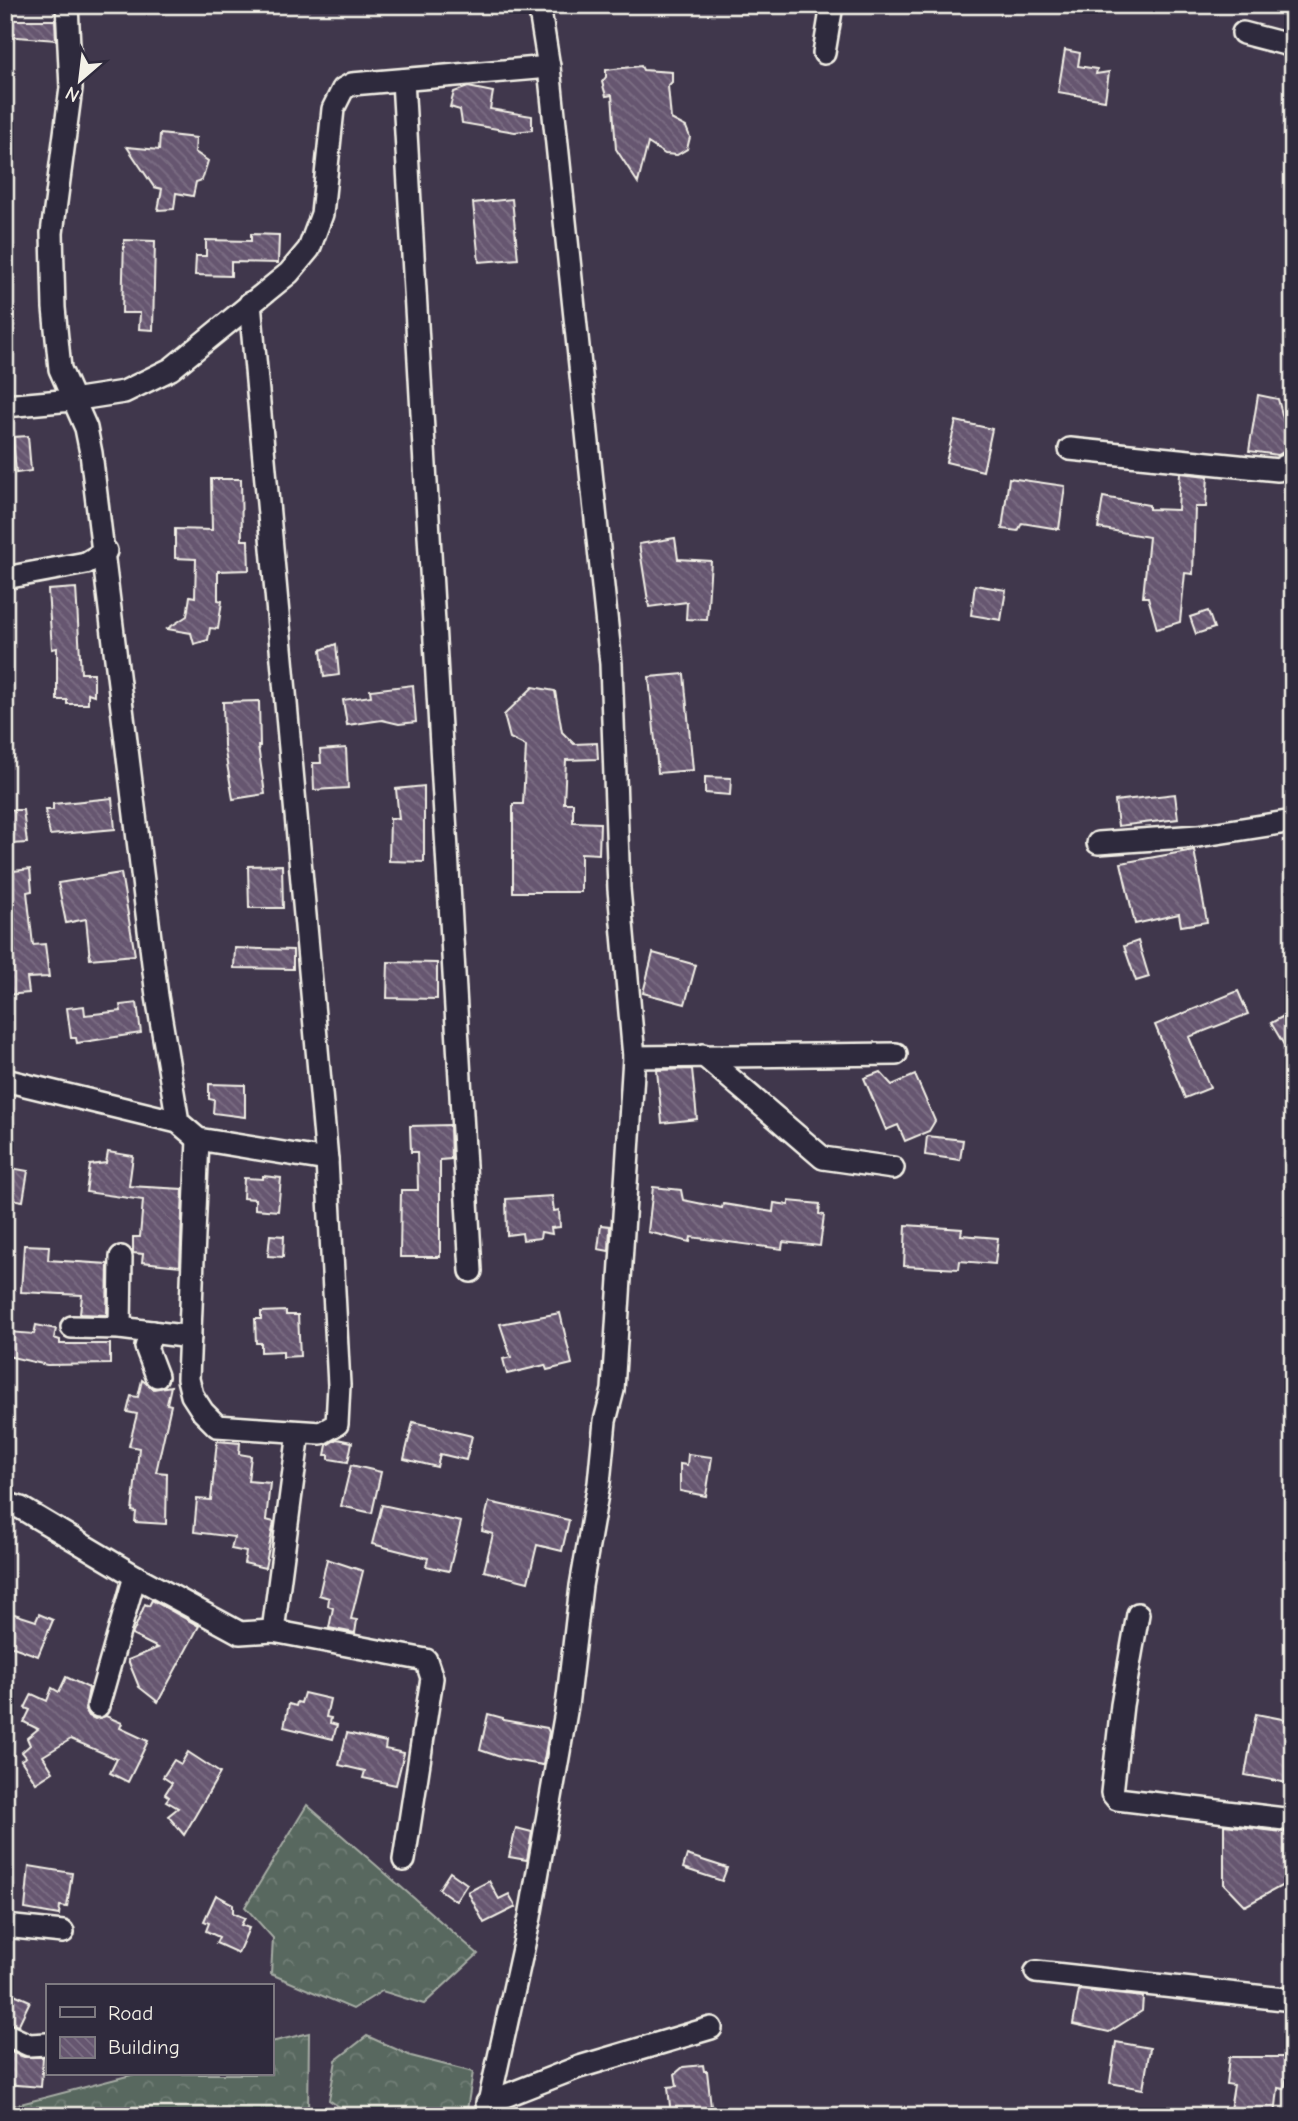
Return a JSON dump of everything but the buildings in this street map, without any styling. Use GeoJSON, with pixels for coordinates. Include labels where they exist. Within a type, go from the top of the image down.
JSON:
{"type":"FeatureCollection","features":[{"type":"Feature","properties":{"kind":"street"},"geometry":{"type":"LineString","coordinates":[[67,5],[71,88],[52,233],[60,369],[86,428],[106,551],[146,908],[177,1122]]}},
{"type":"Feature","properties":{"kind":"street"},"geometry":{"type":"LineString","coordinates":[[487,2109],[530,1917],[567,1706],[581,1586],[599,1483],[605,1421],[613,1390],[634,1057],[619,889],[611,664],[549,67],[539,5]]}},
{"type":"Feature","properties":{"kind":"street"},"geometry":{"type":"LineString","coordinates":[[824,53],[832,5]]}},
{"type":"Feature","properties":{"kind":"street"},"geometry":{"type":"LineString","coordinates":[[1243,33],[1293,46]]}},
{"type":"Feature","properties":{"kind":"street"},"geometry":{"type":"LineString","coordinates":[[5,406],[72,400],[124,391],[171,369],[289,273],[309,249],[323,214],[333,109],[343,89],[352,84],[549,67]]}},
{"type":"Feature","properties":{"kind":"street"},"geometry":{"type":"LineString","coordinates":[[403,80],[471,1271]]}},
{"type":"Feature","properties":{"kind":"street"},"geometry":{"type":"LineString","coordinates":[[198,1139],[188,1379],[192,1395],[203,1412],[218,1426],[321,1433],[337,1424],[339,1385],[327,1160],[250,303]]}},
{"type":"Feature","properties":{"kind":"street"},"geometry":{"type":"LineString","coordinates":[[1070,449],[1278,470],[1293,462]]}},
{"type":"Feature","properties":{"kind":"street"},"geometry":{"type":"LineString","coordinates":[[5,579],[86,563],[106,551]]}},
{"type":"Feature","properties":{"kind":"street"},"geometry":{"type":"LineString","coordinates":[[1098,843],[1198,836],[1293,821]]}},
{"type":"Feature","properties":{"kind":"street"},"geometry":{"type":"LineString","coordinates":[[634,1057],[896,1054]]}},
{"type":"Feature","properties":{"kind":"street"},"geometry":{"type":"LineString","coordinates":[[704,1055],[823,1158],[893,1168]]}},
{"type":"Feature","properties":{"kind":"street"},"geometry":{"type":"LineString","coordinates":[[5,1080],[177,1122],[198,1139],[327,1160]]}},
{"type":"Feature","properties":{"kind":"street"},"geometry":{"type":"LineString","coordinates":[[120,1328],[121,1257]]}},
{"type":"Feature","properties":{"kind":"street"},"geometry":{"type":"LineString","coordinates":[[72,1327],[120,1328],[190,1337]]}},
{"type":"Feature","properties":{"kind":"street"},"geometry":{"type":"LineString","coordinates":[[153,1332],[146,1347],[156,1376]]}},
{"type":"Feature","properties":{"kind":"street"},"geometry":{"type":"LineString","coordinates":[[273,1631],[299,1432]]}},
{"type":"Feature","properties":{"kind":"street"},"geometry":{"type":"LineString","coordinates":[[5,1503],[21,1508],[135,1576],[240,1633],[273,1631],[426,1660],[432,1678],[404,1860]]}},
{"type":"Feature","properties":{"kind":"street"},"geometry":{"type":"LineString","coordinates":[[98,1706],[135,1576]]}},
{"type":"Feature","properties":{"kind":"street"},"geometry":{"type":"LineString","coordinates":[[1138,1614],[1122,1705],[1112,1793],[1117,1799],[1293,1820]]}},
{"type":"Feature","properties":{"kind":"street"},"geometry":{"type":"LineString","coordinates":[[5,1926],[63,1932]]}},
{"type":"Feature","properties":{"kind":"street"},"geometry":{"type":"LineString","coordinates":[[1036,1972],[1293,2000]]}},
{"type":"Feature","properties":{"kind":"street"},"geometry":{"type":"LineString","coordinates":[[487,2109],[579,2067],[711,2028]]}},
{"type":"Feature","properties":{"kind":"street"},"geometry":{"type":"LineString","coordinates":[[5,2034],[29,2045],[46,2045]]}},
{"type":"Feature","properties":{"kind":"green space"},"geometry":{"type":"Polygon","coordinates":[[[307,1805],[478,1954],[424,2004],[382,1991],[353,2009],[271,1974],[273,1938],[245,1907],[307,1805]]]}},
{"type":"Feature","properties":{"kind":"green space"},"geometry":{"type":"Polygon","coordinates":[[[309,2033],[308,2116],[5,2116],[5,2108],[127,2076],[273,2076],[273,2042],[309,2033]]]}},
{"type":"Feature","properties":{"kind":"green space"},"geometry":{"type":"Polygon","coordinates":[[[367,2036],[411,2056],[473,2072],[466,2116],[353,2116],[329,2100],[336,2060],[367,2036]]]}}]}
